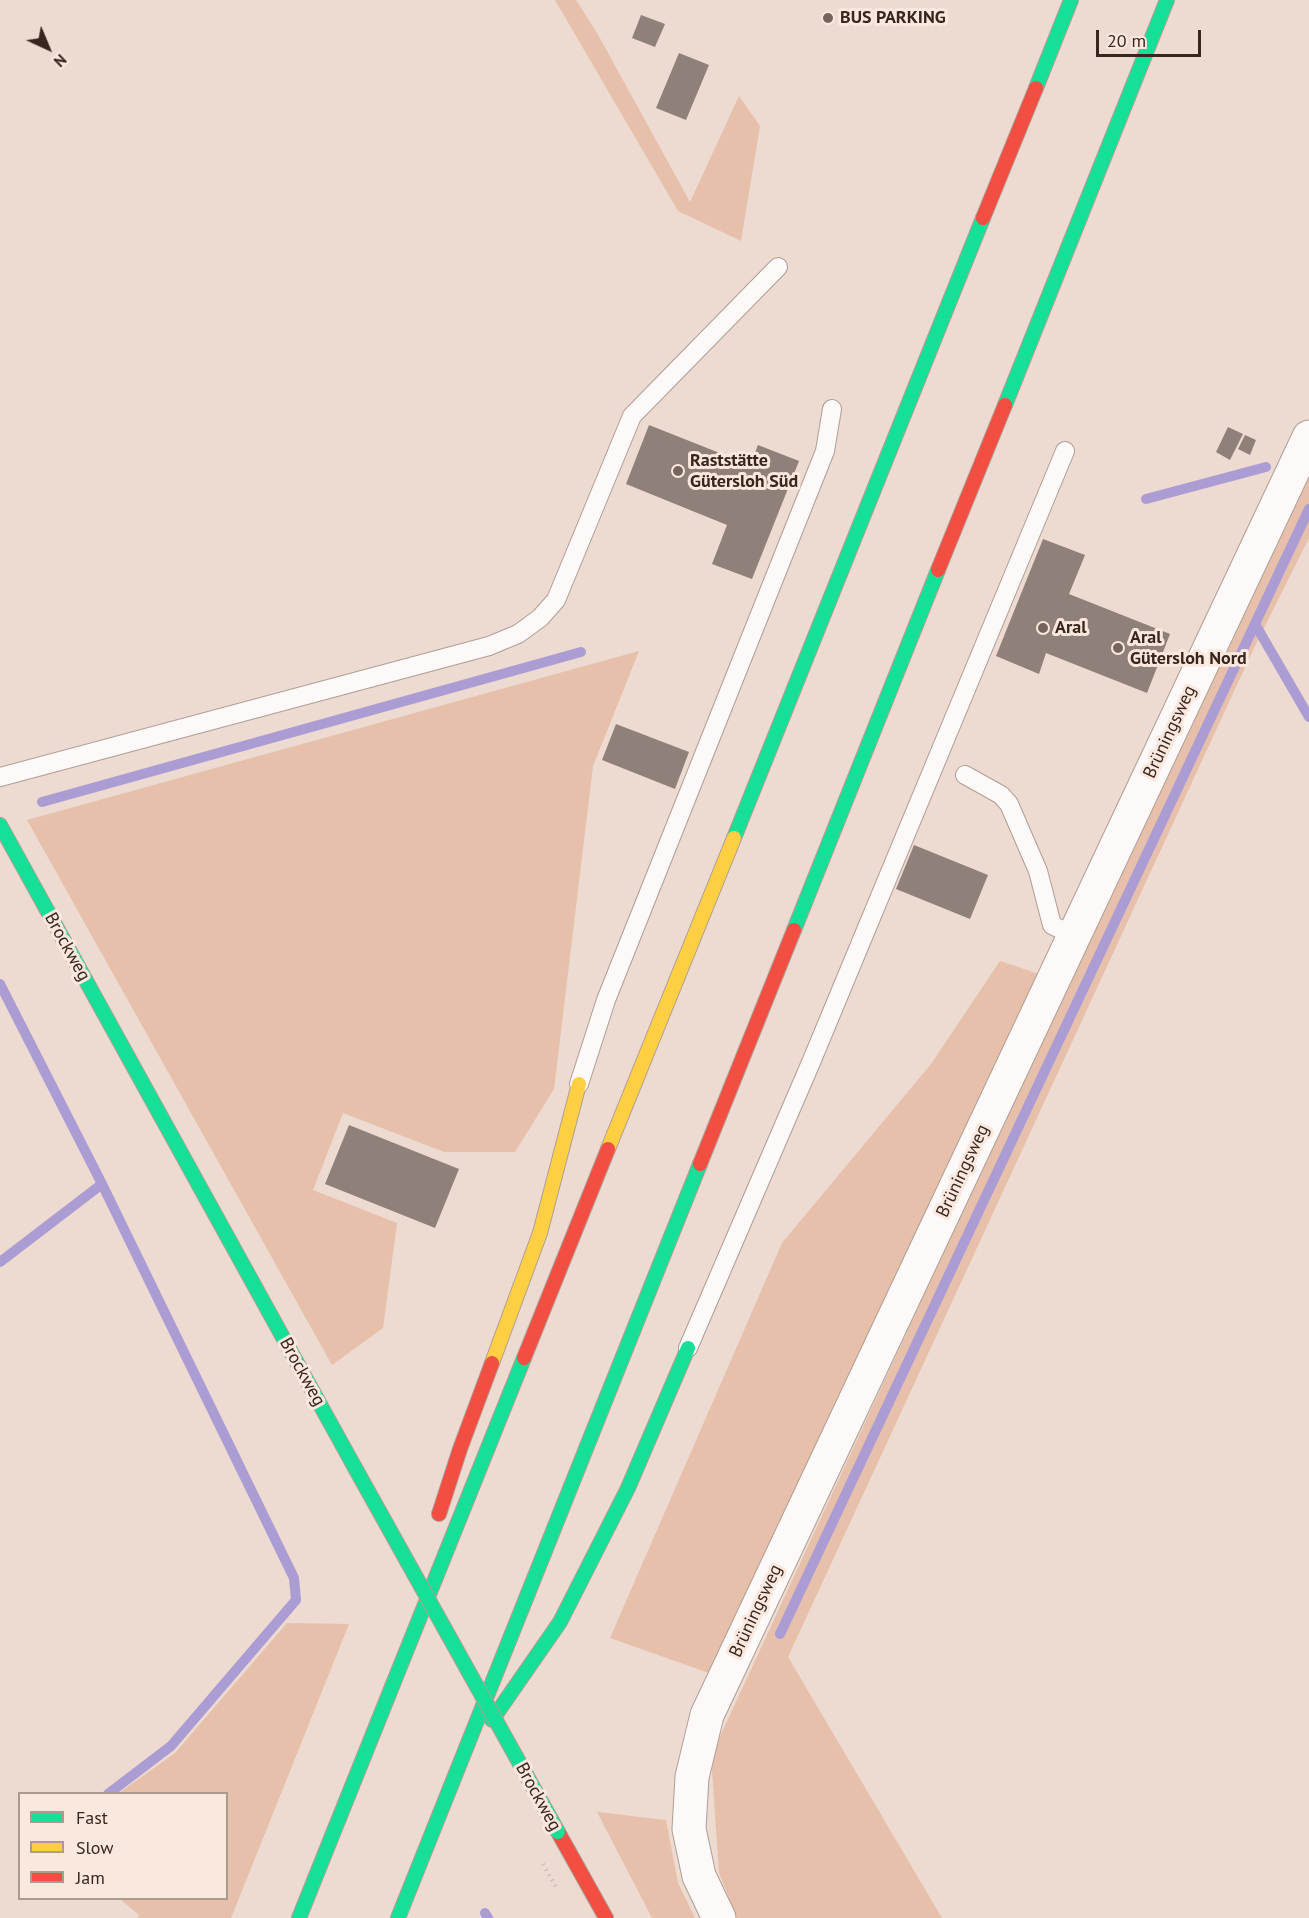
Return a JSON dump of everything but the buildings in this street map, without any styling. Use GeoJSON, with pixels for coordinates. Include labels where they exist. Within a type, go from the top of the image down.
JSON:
{"type":"FeatureCollection","features":[{"type":"Feature","properties":{"kind":"main road"},"geometry":{"type":"LineString","coordinates":[[299,1918],[1071,0]]}},
{"type":"Feature","properties":{"kind":"main road"},"geometry":{"type":"LineString","coordinates":[[398,1918],[1167,0]]}},
{"type":"Feature","properties":{"kind":"main road","name":"Brockweg"},"geometry":{"type":"LineString","coordinates":[[0,825],[606,1918]]}},
{"type":"Feature","properties":{"kind":"main road"},"geometry":{"type":"LineString","coordinates":[[436,1526],[460,1449],[540,1233],[579,1084]]}},
{"type":"Feature","properties":{"kind":"main road"},"geometry":{"type":"LineString","coordinates":[[458,1768],[560,1622],[628,1488],[688,1348]]}},
{"type":"Feature","properties":{"kind":"main road"},"geometry":{"type":"LineString","coordinates":[[375,1726],[426,1559]]}},
{"type":"Feature","properties":{"kind":"street","name":"Brüningsweg"},"geometry":{"type":"LineString","coordinates":[[719,1918],[699,1876],[689,1829],[692,1777],[707,1715],[1309,437]]}},
{"type":"Feature","properties":{"kind":"lane"},"geometry":{"type":"LineString","coordinates":[[0,777],[478,649],[518,634],[540,618],[556,600],[633,416],[778,267]]}},
{"type":"Feature","properties":{"kind":"lane"},"geometry":{"type":"LineString","coordinates":[[579,1084],[606,1000],[825,451],[832,409]]}},
{"type":"Feature","properties":{"kind":"lane"},"geometry":{"type":"LineString","coordinates":[[688,1348],[821,1038],[1065,451]]}},
{"type":"Feature","properties":{"kind":"lane"},"geometry":{"type":"LineString","coordinates":[[965,775],[1001,795],[1009,804],[1038,871],[1052,925],[1074,936]]}},
{"type":"Feature","properties":{"kind":"shaded area"},"geometry":{"type":"Polygon","coordinates":[[[555,0],[576,0],[597,33],[690,202],[739,96],[760,126],[741,241],[678,211],[555,0]]]}},
{"type":"Feature","properties":{"kind":"shaded area"},"geometry":{"type":"Polygon","coordinates":[[[1309,462],[1309,538],[1254,648],[788,1657],[942,1918],[737,1918],[719,1873],[711,1756],[1309,462]]]}},
{"type":"Feature","properties":{"kind":"shaded area"},"geometry":{"type":"Polygon","coordinates":[[[639,651],[593,766],[554,1089],[515,1152],[444,1152],[343,1113],[313,1190],[397,1223],[383,1328],[332,1365],[27,820],[639,651]]]}},
{"type":"Feature","properties":{"kind":"shaded area"},"geometry":{"type":"Polygon","coordinates":[[[1000,961],[1042,975],[712,1674],[610,1638],[782,1243],[931,1064],[1000,961]]]}},
{"type":"Feature","properties":{"kind":"shaded area"},"geometry":{"type":"Polygon","coordinates":[[[287,1623],[349,1624],[231,1918],[138,1918],[139,1915],[121,1900],[228,1900],[228,1792],[120,1792],[175,1753],[287,1623]]]}},
{"type":"Feature","properties":{"kind":"shaded area"},"geometry":{"type":"Polygon","coordinates":[[[597,1812],[666,1820],[678,1883],[695,1918],[652,1918],[597,1812]]]}},
{"type":"Feature","properties":{"kind":"waterway"},"geometry":{"type":"LineString","coordinates":[[1146,499],[1266,467]]}},
{"type":"Feature","properties":{"kind":"waterway"},"geometry":{"type":"LineString","coordinates":[[780,1634],[1309,509]]}},
{"type":"Feature","properties":{"kind":"waterway"},"geometry":{"type":"LineString","coordinates":[[1255,624],[1309,717]]}},
{"type":"Feature","properties":{"kind":"waterway"},"geometry":{"type":"LineString","coordinates":[[42,802],[581,652]]}},
{"type":"Feature","properties":{"kind":"waterway"},"geometry":{"type":"LineString","coordinates":[[0,984],[102,1184],[294,1578],[296,1600],[171,1746],[111,1792]]}},
{"type":"Feature","properties":{"kind":"waterway"},"geometry":{"type":"LineString","coordinates":[[0,1262],[102,1184]]}},
{"type":"Feature","properties":{"kind":"waterway"},"geometry":{"type":"LineString","coordinates":[[485,1913],[488,1918]]}},
{"type":"Feature","properties":{"kind":"traffic: fast"},"geometry":{"type":"LineString","coordinates":[[1036,88],[1071,0]]}},
{"type":"Feature","properties":{"kind":"traffic: fast"},"geometry":{"type":"LineString","coordinates":[[1005,405],[1167,0]]}},
{"type":"Feature","properties":{"kind":"traffic: fast"},"geometry":{"type":"LineString","coordinates":[[734,838],[983,218]]}},
{"type":"Feature","properties":{"kind":"traffic: fast"},"geometry":{"type":"LineString","coordinates":[[794,930],[938,570]]}},
{"type":"Feature","properties":{"kind":"traffic: fast"},"geometry":{"type":"LineString","coordinates":[[0,825],[354,1466]]}},
{"type":"Feature","properties":{"kind":"traffic: fast"},"geometry":{"type":"LineString","coordinates":[[398,1918],[700,1164]]}},
{"type":"Feature","properties":{"kind":"traffic: fast"},"geometry":{"type":"LineString","coordinates":[[492,1720],[560,1622],[628,1488],[688,1348]]}},
{"type":"Feature","properties":{"kind":"traffic: fast"},"geometry":{"type":"LineString","coordinates":[[299,1918],[524,1358]]}},
{"type":"Feature","properties":{"kind":"traffic: fast"},"geometry":{"type":"LineString","coordinates":[[354,1466],[558,1832]]}},
{"type":"Feature","properties":{"kind":"traffic: slow"},"geometry":{"type":"LineString","coordinates":[[608,1149],[734,838]]}},
{"type":"Feature","properties":{"kind":"traffic: slow"},"geometry":{"type":"LineString","coordinates":[[492,1363],[540,1233],[579,1084]]}},
{"type":"Feature","properties":{"kind":"traffic: jam"},"geometry":{"type":"LineString","coordinates":[[983,218],[1036,88]]}},
{"type":"Feature","properties":{"kind":"traffic: jam"},"geometry":{"type":"LineString","coordinates":[[938,570],[1005,405]]}},
{"type":"Feature","properties":{"kind":"traffic: jam"},"geometry":{"type":"LineString","coordinates":[[700,1164],[794,930]]}},
{"type":"Feature","properties":{"kind":"traffic: jam"},"geometry":{"type":"LineString","coordinates":[[524,1358],[608,1149]]}},
{"type":"Feature","properties":{"kind":"traffic: jam"},"geometry":{"type":"LineString","coordinates":[[439,1514],[492,1363]]}},
{"type":"Feature","properties":{"kind":"traffic: jam"},"geometry":{"type":"LineString","coordinates":[[558,1832],[606,1918]]}},
{"type":"Feature","properties":{"kind":"place","name":"BUS PARKING"},"geometry":{"type":"Point","coordinates":[828,18]}},
{"type":"Feature","properties":{"kind":"place","name":"Raststätte Gütersloh Süd"},"geometry":{"type":"Point","coordinates":[678,471]}},
{"type":"Feature","properties":{"kind":"place","name":"Aral"},"geometry":{"type":"Point","coordinates":[1043,628]}},
{"type":"Feature","properties":{"kind":"place","name":"Aral Gütersloh Nord"},"geometry":{"type":"Point","coordinates":[1118,648]}}]}
